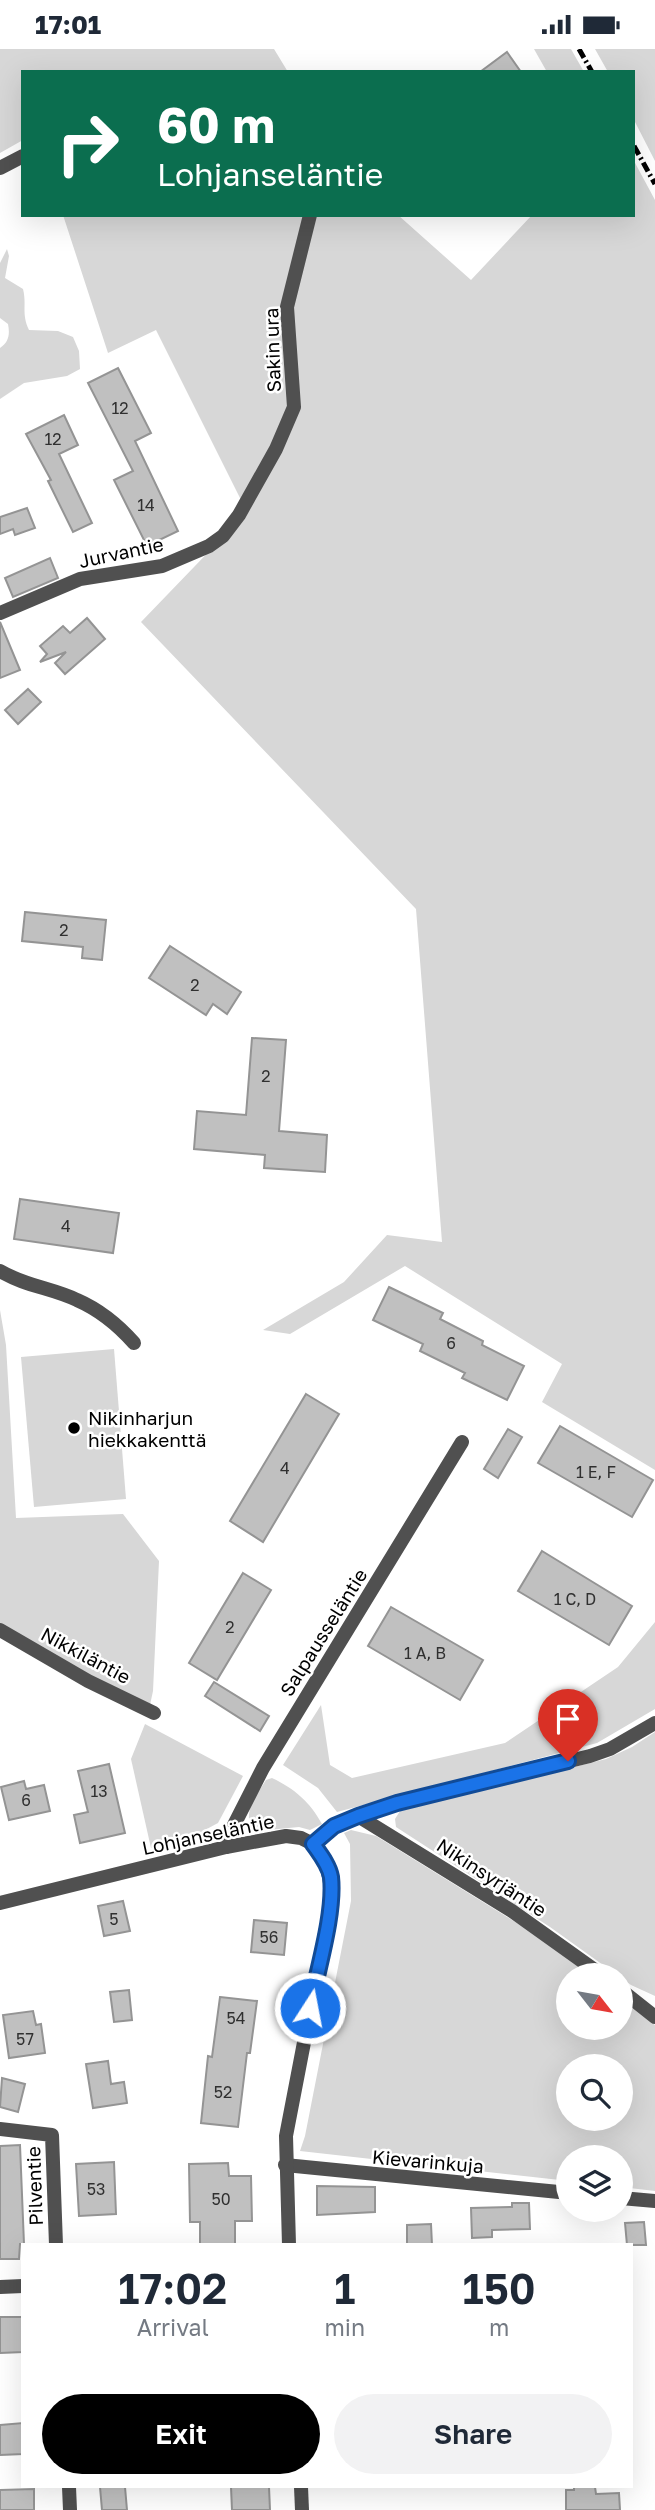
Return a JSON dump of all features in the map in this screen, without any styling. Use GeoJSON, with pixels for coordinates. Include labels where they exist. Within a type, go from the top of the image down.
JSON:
{"type":"FeatureCollection","features":[{"type":"Feature","properties":{"kind":"street"},"geometry":{"type":"LineString","coordinates":[[0,168],[21,157]]}},
{"type":"Feature","properties":{"kind":"street","name":"Sakin ura"},"geometry":{"type":"LineString","coordinates":[[239,515],[276,449],[294,407],[287,307],[310,217]]}},
{"type":"Feature","properties":{"kind":"street","name":"Jurvantie"},"geometry":{"type":"LineString","coordinates":[[0,613],[80,579],[162,566],[223,536],[239,515]]}},
{"type":"Feature","properties":{"kind":"street"},"geometry":{"type":"LineString","coordinates":[[0,1271],[19,1282],[76,1299],[116,1323],[134,1343]]}},
{"type":"Feature","properties":{"kind":"street","name":"Salpausseläntie"},"geometry":{"type":"LineString","coordinates":[[226,1847],[263,1768],[462,1442]]}},
{"type":"Feature","properties":{"kind":"street","name":"Nikkiläntie"},"geometry":{"type":"LineString","coordinates":[[0,1630],[89,1681],[154,1713]]}},
{"type":"Feature","properties":{"kind":"street"},"geometry":{"type":"LineString","coordinates":[[289,2243],[286,2136],[331,1902],[331,1875],[313,1844],[334,1826],[358,1816],[397,1803],[590,1756],[610,1749],[655,1723]]}},
{"type":"Feature","properties":{"kind":"street","name":"Nikinsyrjäntie"},"geometry":{"type":"LineString","coordinates":[[358,1816],[512,1911],[585,1963]]}},
{"type":"Feature","properties":{"kind":"street","name":"Lohjanseläntie"},"geometry":{"type":"LineString","coordinates":[[0,1903],[226,1847],[285,1836],[301,1838],[313,1844]]}},
{"type":"Feature","properties":{"kind":"street"},"geometry":{"type":"LineString","coordinates":[[634,2000],[655,2017]]}},
{"type":"Feature","properties":{"kind":"street","name":"Pilventie"},"geometry":{"type":"LineString","coordinates":[[0,2129],[52,2135],[56,2243]]}},
{"type":"Feature","properties":{"kind":"street","name":"Kievarinkuja"},"geometry":{"type":"LineString","coordinates":[[285,2165],[556,2192]]}},
{"type":"Feature","properties":{"kind":"street"},"geometry":{"type":"LineString","coordinates":[[633,2199],[655,2201]]}},
{"type":"Feature","properties":{"kind":"street"},"geometry":{"type":"LineString","coordinates":[[0,2287],[21,2286]]}},
{"type":"Feature","properties":{"kind":"street"},"geometry":{"type":"LineString","coordinates":[[69,2488],[70,2510]]}},
{"type":"Feature","properties":{"kind":"street"},"geometry":{"type":"LineString","coordinates":[[301,2488],[302,2510]]}},
{"type":"Feature","properties":{"kind":"shaded area"},"geometry":{"type":"Polygon","coordinates":[[[0,49],[274,49],[287,70],[21,70],[21,141],[0,153],[0,49]]]}},
{"type":"Feature","properties":{"kind":"shaded area"},"geometry":{"type":"Polygon","coordinates":[[[534,49],[571,49],[583,70],[546,70],[534,49]]]}},
{"type":"Feature","properties":{"kind":"shaded area"},"geometry":{"type":"Polygon","coordinates":[[[595,49],[655,49],[655,161],[635,122],[635,70],[607,70],[595,49]]]}},
{"type":"Feature","properties":{"kind":"shaded area"},"geometry":{"type":"Polygon","coordinates":[[[635,163],[655,200],[655,1470],[542,1402],[562,1364],[405,1266],[290,1334],[263,1330],[344,1282],[387,1235],[442,1242],[416,909],[141,622],[247,512],[156,330],[108,353],[64,217],[400,217],[471,280],[530,217],[635,217],[635,163]]]}},
{"type":"Feature","properties":{"kind":"shaded area"},"geometry":{"type":"Polygon","coordinates":[[[7,249],[9,256],[5,278],[23,289],[25,319],[29,330],[58,331],[73,337],[79,351],[80,369],[67,376],[24,383],[0,399],[0,348],[7,340],[9,331],[8,324],[0,318],[0,263],[7,249]]]}},
{"type":"Feature","properties":{"kind":"shaded area"},"geometry":{"type":"Polygon","coordinates":[[[0,1310],[6,1345],[16,1518],[123,1514],[159,1561],[153,1691],[150,1705],[91,1676],[0,1624],[0,1310]]]}},
{"type":"Feature","properties":{"kind":"shaded area","name":"Nikinharjun hiekkakenttä"},"geometry":{"type":"Polygon","coordinates":[[[114,1349],[126,1499],[34,1507],[21,1357],[114,1349]]]}},
{"type":"Feature","properties":{"kind":"shaded area"},"geometry":{"type":"Polygon","coordinates":[[[655,1622],[655,1709],[597,1743],[337,1812],[318,1788],[283,1765],[321,1705],[330,1765],[352,1778],[505,1743],[618,1667],[655,1622]]]}},
{"type":"Feature","properties":{"kind":"shaded area"},"geometry":{"type":"Polygon","coordinates":[[[145,1724],[243,1776],[218,1823],[190,1838],[151,1848],[131,1759],[145,1724]]]}},
{"type":"Feature","properties":{"kind":"shaded area"},"geometry":{"type":"Polygon","coordinates":[[[655,1732],[655,1996],[634,1986],[634,1963],[600,1963],[550,1927],[396,1827],[395,1819],[400,1811],[606,1759],[655,1732]]]}},
{"type":"Feature","properties":{"kind":"shaded area"},"geometry":{"type":"Polygon","coordinates":[[[272,1778],[301,1797],[322,1824],[310,1830],[299,1827],[257,1831],[251,1829],[249,1815],[252,1803],[266,1780],[272,1778]]]}},
{"type":"Feature","properties":{"kind":"shaded area"},"geometry":{"type":"Polygon","coordinates":[[[351,1830],[376,1836],[530,1931],[574,1963],[556,1963],[556,2041],[634,2041],[634,2008],[655,2025],[655,2191],[633,2188],[633,2145],[556,2145],[556,2180],[300,2151],[351,1901],[350,1844],[344,1833],[351,1830]]]}},
{"type":"Feature","properties":{"kind":"building"},"geometry":{"type":"Polygon","coordinates":[[[507,52],[520,70],[483,70],[507,52]]]}},
{"type":"Feature","properties":{"kind":"building"},"geometry":{"type":"Polygon","coordinates":[[[118,368],[151,433],[135,441],[178,531],[147,546],[114,480],[133,471],[88,383],[118,368]]]}},
{"type":"Feature","properties":{"kind":"building"},"geometry":{"type":"Polygon","coordinates":[[[64,415],[78,445],[59,454],[92,523],[73,532],[48,481],[51,480],[26,434],[64,415]]]}},
{"type":"Feature","properties":{"kind":"building"},"geometry":{"type":"Polygon","coordinates":[[[27,508],[35,528],[15,535],[13,529],[0,534],[0,517],[27,508]]]}},
{"type":"Feature","properties":{"kind":"building"},"geometry":{"type":"Polygon","coordinates":[[[50,558],[58,578],[13,597],[5,578],[50,558]]]}},
{"type":"Feature","properties":{"kind":"building"},"geometry":{"type":"Polygon","coordinates":[[[87,618],[105,639],[65,674],[55,663],[66,652],[40,662],[47,654],[40,646],[63,626],[70,633],[87,618]]]}},
{"type":"Feature","properties":{"kind":"building"},"geometry":{"type":"Polygon","coordinates":[[[0,622],[20,670],[0,678],[0,622]]]}},
{"type":"Feature","properties":{"kind":"building"},"geometry":{"type":"Polygon","coordinates":[[[28,689],[41,702],[18,724],[5,710],[28,689]]]}},
{"type":"Feature","properties":{"kind":"building"},"geometry":{"type":"Polygon","coordinates":[[[25,912],[106,920],[102,960],[82,958],[83,947],[22,941],[25,912]]]}},
{"type":"Feature","properties":{"kind":"building"},"geometry":{"type":"Polygon","coordinates":[[[170,946],[241,992],[227,1014],[213,1004],[206,1015],[149,978],[170,946]]]}},
{"type":"Feature","properties":{"kind":"building"},"geometry":{"type":"Polygon","coordinates":[[[252,1038],[286,1040],[279,1131],[327,1135],[325,1172],[264,1168],[265,1155],[194,1149],[197,1111],[246,1115],[252,1038]]]}},
{"type":"Feature","properties":{"kind":"building"},"geometry":{"type":"Polygon","coordinates":[[[20,1199],[119,1213],[113,1253],[14,1239],[20,1199]]]}},
{"type":"Feature","properties":{"kind":"building"},"geometry":{"type":"Polygon","coordinates":[[[389,1287],[443,1313],[440,1319],[483,1341],[482,1345],[524,1366],[507,1400],[462,1378],[465,1373],[420,1351],[423,1344],[373,1320],[389,1287]]]}},
{"type":"Feature","properties":{"kind":"building"},"geometry":{"type":"Polygon","coordinates":[[[306,1394],[339,1414],[263,1542],[230,1521],[306,1394]]]}},
{"type":"Feature","properties":{"kind":"building"},"geometry":{"type":"Polygon","coordinates":[[[560,1426],[653,1480],[632,1517],[538,1463],[560,1426]]]}},
{"type":"Feature","properties":{"kind":"building"},"geometry":{"type":"Polygon","coordinates":[[[508,1429],[522,1437],[498,1478],[484,1469],[508,1429]]]}},
{"type":"Feature","properties":{"kind":"building"},"geometry":{"type":"Polygon","coordinates":[[[542,1551],[632,1606],[609,1645],[518,1591],[542,1551]]]}},
{"type":"Feature","properties":{"kind":"building"},"geometry":{"type":"Polygon","coordinates":[[[243,1573],[271,1590],[217,1680],[189,1663],[243,1573]]]}},
{"type":"Feature","properties":{"kind":"building"},"geometry":{"type":"Polygon","coordinates":[[[391,1607],[483,1660],[460,1700],[368,1646],[391,1607]]]}},
{"type":"Feature","properties":{"kind":"building"},"geometry":{"type":"Polygon","coordinates":[[[214,1682],[269,1716],[260,1731],[205,1696],[214,1682]]]}},
{"type":"Feature","properties":{"kind":"building"},"geometry":{"type":"Polygon","coordinates":[[[109,1764],[125,1833],[80,1843],[74,1815],[88,1812],[78,1771],[109,1764]]]}},
{"type":"Feature","properties":{"kind":"building"},"geometry":{"type":"Polygon","coordinates":[[[24,1781],[26,1789],[44,1785],[50,1811],[9,1820],[1,1787],[24,1781]]]}},
{"type":"Feature","properties":{"kind":"building"},"geometry":{"type":"Polygon","coordinates":[[[123,1901],[130,1931],[104,1936],[98,1906],[123,1901]]]}},
{"type":"Feature","properties":{"kind":"building"},"geometry":{"type":"Polygon","coordinates":[[[254,1920],[287,1923],[284,1955],[251,1952],[254,1920]]]}},
{"type":"Feature","properties":{"kind":"building"},"geometry":{"type":"Polygon","coordinates":[[[129,1990],[132,2020],[114,2022],[110,1992],[129,1990]]]}},
{"type":"Feature","properties":{"kind":"building"},"geometry":{"type":"Polygon","coordinates":[[[220,1997],[257,2001],[250,2053],[247,2053],[238,2127],[201,2123],[208,2056],[212,2057],[220,1997]]]}},
{"type":"Feature","properties":{"kind":"building"},"geometry":{"type":"Polygon","coordinates":[[[33,2011],[36,2025],[41,2024],[45,2053],[9,2058],[3,2015],[33,2011]]]}},
{"type":"Feature","properties":{"kind":"building"},"geometry":{"type":"Polygon","coordinates":[[[108,2061],[111,2084],[124,2082],[127,2103],[93,2108],[86,2064],[108,2061]]]}},
{"type":"Feature","properties":{"kind":"building"},"geometry":{"type":"Polygon","coordinates":[[[2,2078],[25,2084],[18,2112],[0,2107],[2,2078]]]}},
{"type":"Feature","properties":{"kind":"building"},"geometry":{"type":"Polygon","coordinates":[[[20,2145],[24,2243],[20,2244],[19,2259],[0,2259],[0,2146],[20,2145]]]}},
{"type":"Feature","properties":{"kind":"building"},"geometry":{"type":"Polygon","coordinates":[[[114,2162],[116,2214],[79,2216],[76,2164],[114,2162]]]}},
{"type":"Feature","properties":{"kind":"building"},"geometry":{"type":"Polygon","coordinates":[[[228,2163],[229,2176],[251,2176],[252,2221],[235,2221],[235,2243],[200,2243],[200,2222],[190,2222],[189,2164],[228,2163]]]}},
{"type":"Feature","properties":{"kind":"building"},"geometry":{"type":"Polygon","coordinates":[[[317,2186],[375,2187],[375,2212],[317,2215],[317,2186]]]}},
{"type":"Feature","properties":{"kind":"building"},"geometry":{"type":"Polygon","coordinates":[[[512,2203],[529,2203],[530,2229],[492,2230],[492,2237],[472,2238],[471,2208],[512,2207],[512,2203]]]}},
{"type":"Feature","properties":{"kind":"building"},"geometry":{"type":"Polygon","coordinates":[[[644,2222],[646,2245],[627,2243],[625,2223],[644,2222]]]}},
{"type":"Feature","properties":{"kind":"building"},"geometry":{"type":"Polygon","coordinates":[[[431,2224],[432,2243],[407,2243],[407,2225],[431,2224]]]}},
{"type":"Feature","properties":{"kind":"building"},"geometry":{"type":"Polygon","coordinates":[[[0,2317],[21,2317],[21,2352],[0,2353],[0,2317]]]}},
{"type":"Feature","properties":{"kind":"building"},"geometry":{"type":"Polygon","coordinates":[[[21,2423],[21,2454],[0,2455],[0,2425],[21,2423]]]}},
{"type":"Feature","properties":{"kind":"building"},"geometry":{"type":"Polygon","coordinates":[[[100,2488],[125,2488],[127,2510],[102,2510],[100,2488]]]}},
{"type":"Feature","properties":{"kind":"building"},"geometry":{"type":"Polygon","coordinates":[[[231,2488],[269,2488],[270,2510],[232,2510],[231,2488]]]}},
{"type":"Feature","properties":{"kind":"building"},"geometry":{"type":"Polygon","coordinates":[[[595,2488],[596,2494],[619,2493],[620,2510],[566,2510],[566,2490],[595,2488]]]}},
{"type":"Feature","properties":{"kind":"building"},"geometry":{"type":"Polygon","coordinates":[[[34,2489],[34,2510],[0,2510],[0,2490],[34,2489]]]}},
{"type":"Feature","properties":{"kind":"railway"},"geometry":{"type":"LineString","coordinates":[[579,49],[591,70]]}},
{"type":"Feature","properties":{"kind":"railway"},"geometry":{"type":"LineString","coordinates":[[635,148],[655,184]]}},
{"type":"Feature","properties":{"kind":"place","name":"Nikinharjun hiekkakenttä"},"geometry":{"type":"Point","coordinates":[74,1428]}},
{"type":"Feature","properties":{"kind":"route"},"geometry":{"type":"LineString","coordinates":[[310,2008],[331,1902],[331,1875],[313,1844],[334,1826],[397,1803],[568,1761]]}}]}
